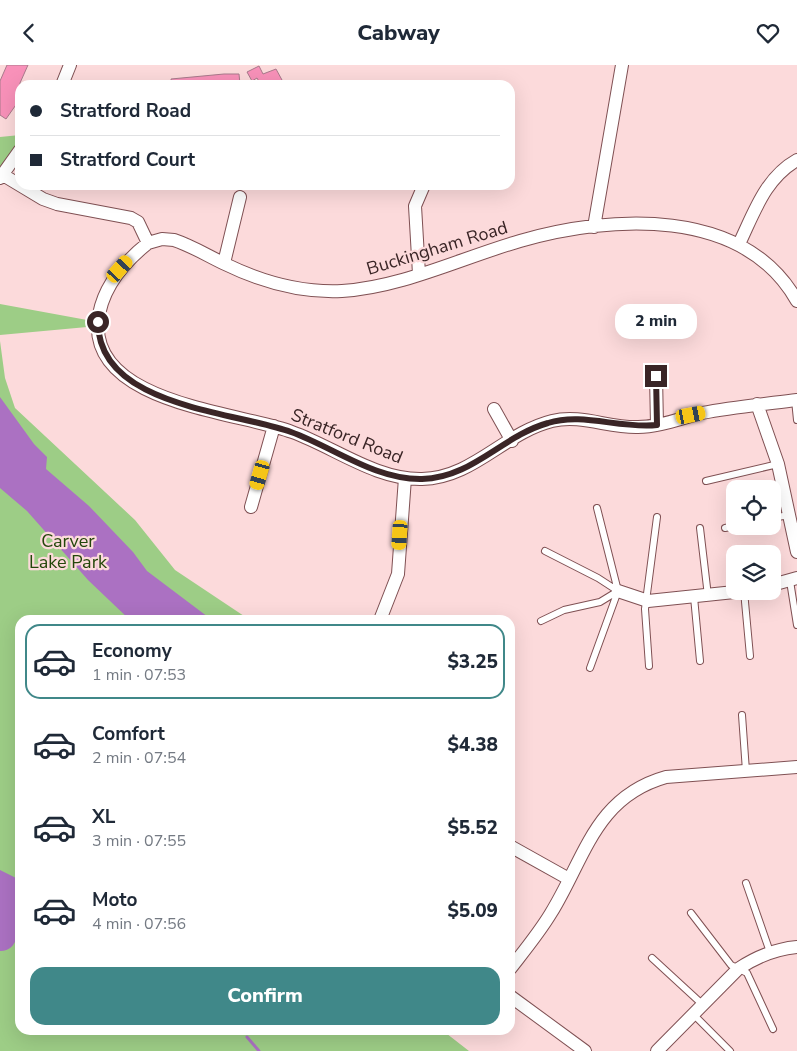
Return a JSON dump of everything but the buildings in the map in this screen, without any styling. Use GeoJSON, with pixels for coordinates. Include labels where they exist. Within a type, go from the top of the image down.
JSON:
{"type":"FeatureCollection","features":[{"type":"Feature","properties":{"kind":"street"},"geometry":{"type":"LineString","coordinates":[[64,80],[70,65]]}},
{"type":"Feature","properties":{"kind":"street"},"geometry":{"type":"LineString","coordinates":[[594,227],[622,65]]}},
{"type":"Feature","properties":{"kind":"street"},"geometry":{"type":"LineString","coordinates":[[15,157],[1,176],[15,184]]}},
{"type":"Feature","properties":{"kind":"street"},"geometry":{"type":"LineString","coordinates":[[739,244],[763,194],[783,169],[797,160]]}},
{"type":"Feature","properties":{"kind":"street"},"geometry":{"type":"LineString","coordinates":[[27,190],[43,199],[58,204],[131,218],[138,223],[148,243]]}},
{"type":"Feature","properties":{"kind":"street"},"geometry":{"type":"LineString","coordinates":[[419,274],[415,206],[422,190]]}},
{"type":"Feature","properties":{"kind":"street"},"geometry":{"type":"LineString","coordinates":[[224,263],[240,197]]}},
{"type":"Feature","properties":{"kind":"street","name":"Buckingham Road"},"geometry":{"type":"LineString","coordinates":[[148,243],[162,239],[174,240],[269,283],[317,290],[360,289],[419,274],[533,237],[594,227],[638,225],[696,229],[739,244],[766,264],[782,279],[797,301]]}},
{"type":"Feature","properties":{"kind":"street","name":"Stratford Road"},"geometry":{"type":"LineString","coordinates":[[148,243],[120,269],[108,289],[100,308],[98,326],[104,353],[126,376],[163,399],[274,426],[311,440],[388,475],[405,478],[435,478],[451,475],[470,467],[536,427],[565,419],[623,426],[657,425],[714,411],[796,400]]}},
{"type":"Feature","properties":{"kind":"street"},"geometry":{"type":"LineString","coordinates":[[656,376],[657,425]]}},
{"type":"Feature","properties":{"kind":"street"},"geometry":{"type":"LineString","coordinates":[[757,405],[778,464],[797,552]]}},
{"type":"Feature","properties":{"kind":"street"},"geometry":{"type":"LineString","coordinates":[[494,409],[512,441]]}},
{"type":"Feature","properties":{"kind":"street"},"geometry":{"type":"LineString","coordinates":[[251,507],[274,426]]}},
{"type":"Feature","properties":{"kind":"street"},"geometry":{"type":"LineString","coordinates":[[382,615],[398,574],[405,478]]}},
{"type":"Feature","properties":{"kind":"street"},"geometry":{"type":"LineString","coordinates":[[781,583],[794,579]]}},
{"type":"Feature","properties":{"kind":"street"},"geometry":{"type":"LineString","coordinates":[[618,591],[648,601],[726,593]]}},
{"type":"Feature","properties":{"kind":"street"},"geometry":{"type":"LineString","coordinates":[[515,962],[552,913],[595,829],[613,807],[634,790],[648,782],[666,777],[797,767]]}},
{"type":"Feature","properties":{"kind":"street"},"geometry":{"type":"LineString","coordinates":[[515,849],[569,879]]}},
{"type":"Feature","properties":{"kind":"street"},"geometry":{"type":"LineString","coordinates":[[657,1051],[738,969],[752,959],[770,952],[797,947]]}},
{"type":"Feature","properties":{"kind":"street"},"geometry":{"type":"LineString","coordinates":[[515,1000],[585,1051]]}},
{"type":"Feature","properties":{"kind":"lane"},"geometry":{"type":"LineString","coordinates":[[796,400],[797,421]]}},
{"type":"Feature","properties":{"kind":"lane"},"geometry":{"type":"LineString","coordinates":[[706,481],[778,464]]}},
{"type":"Feature","properties":{"kind":"lane"},"geometry":{"type":"LineString","coordinates":[[590,668],[618,591],[597,508]]}},
{"type":"Feature","properties":{"kind":"lane"},"geometry":{"type":"LineString","coordinates":[[781,516],[789,515]]}},
{"type":"Feature","properties":{"kind":"lane"},"geometry":{"type":"LineString","coordinates":[[650,666],[646,609],[657,517]]}},
{"type":"Feature","properties":{"kind":"lane"},"geometry":{"type":"LineString","coordinates":[[700,528],[708,595]]}},
{"type":"Feature","properties":{"kind":"lane"},"geometry":{"type":"LineString","coordinates":[[545,551],[598,578],[618,591]]}},
{"type":"Feature","properties":{"kind":"lane"},"geometry":{"type":"LineString","coordinates":[[794,579],[797,625]]}},
{"type":"Feature","properties":{"kind":"lane"},"geometry":{"type":"LineString","coordinates":[[541,621],[564,610],[600,602],[618,591]]}},
{"type":"Feature","properties":{"kind":"lane"},"geometry":{"type":"LineString","coordinates":[[694,597],[700,661]]}},
{"type":"Feature","properties":{"kind":"lane"},"geometry":{"type":"LineString","coordinates":[[745,600],[750,656]]}},
{"type":"Feature","properties":{"kind":"lane"},"geometry":{"type":"LineString","coordinates":[[742,715],[746,771]]}},
{"type":"Feature","properties":{"kind":"lane"},"geometry":{"type":"LineString","coordinates":[[746,883],[770,952]]}},
{"type":"Feature","properties":{"kind":"lane"},"geometry":{"type":"LineString","coordinates":[[691,913],[731,965],[747,973],[773,1029]]}},
{"type":"Feature","properties":{"kind":"lane"},"geometry":{"type":"LineString","coordinates":[[652,958],[702,1004]]}},
{"type":"Feature","properties":{"kind":"lane"},"geometry":{"type":"LineString","coordinates":[[693,1014],[730,1051]]}},
{"type":"Feature","properties":{"kind":"green space"},"geometry":{"type":"Polygon","coordinates":[[[15,136],[15,157],[0,178],[0,137],[15,136]]]}},
{"type":"Feature","properties":{"kind":"green space"},"geometry":{"type":"Polygon","coordinates":[[[0,304],[98,322],[98,326],[0,335],[0,304]]]}},
{"type":"Feature","properties":{"kind":"green space","name":"Carver Lake Park"},"geometry":{"type":"Polygon","coordinates":[[[0,341],[5,378],[15,408],[135,520],[175,570],[242,615],[15,615],[15,1035],[448,1035],[469,1051],[0,1051],[0,341]]]}},
{"type":"Feature","properties":{"kind":"shaded area"},"geometry":{"type":"Polygon","coordinates":[[[0,397],[34,444],[47,457],[46,469],[89,506],[133,552],[147,571],[205,615],[125,615],[88,580],[27,511],[0,488],[0,397]]]}},
{"type":"Feature","properties":{"kind":"shaded area"},"geometry":{"type":"Polygon","coordinates":[[[0,870],[15,878],[15,943],[9,949],[0,951],[0,870]]]}},
{"type":"Feature","properties":{"kind":"waterway"},"geometry":{"type":"LineString","coordinates":[[247,1037],[259,1051]]}},
{"type":"Feature","properties":{"kind":"route"},"geometry":{"type":"LineString","coordinates":[[98,322],[104,353],[113,364],[143,388],[163,399],[274,426],[311,440],[388,475],[405,478],[435,478],[451,475],[470,467],[536,427],[550,422],[565,419],[582,419],[623,426],[657,425],[656,376]]}}]}
